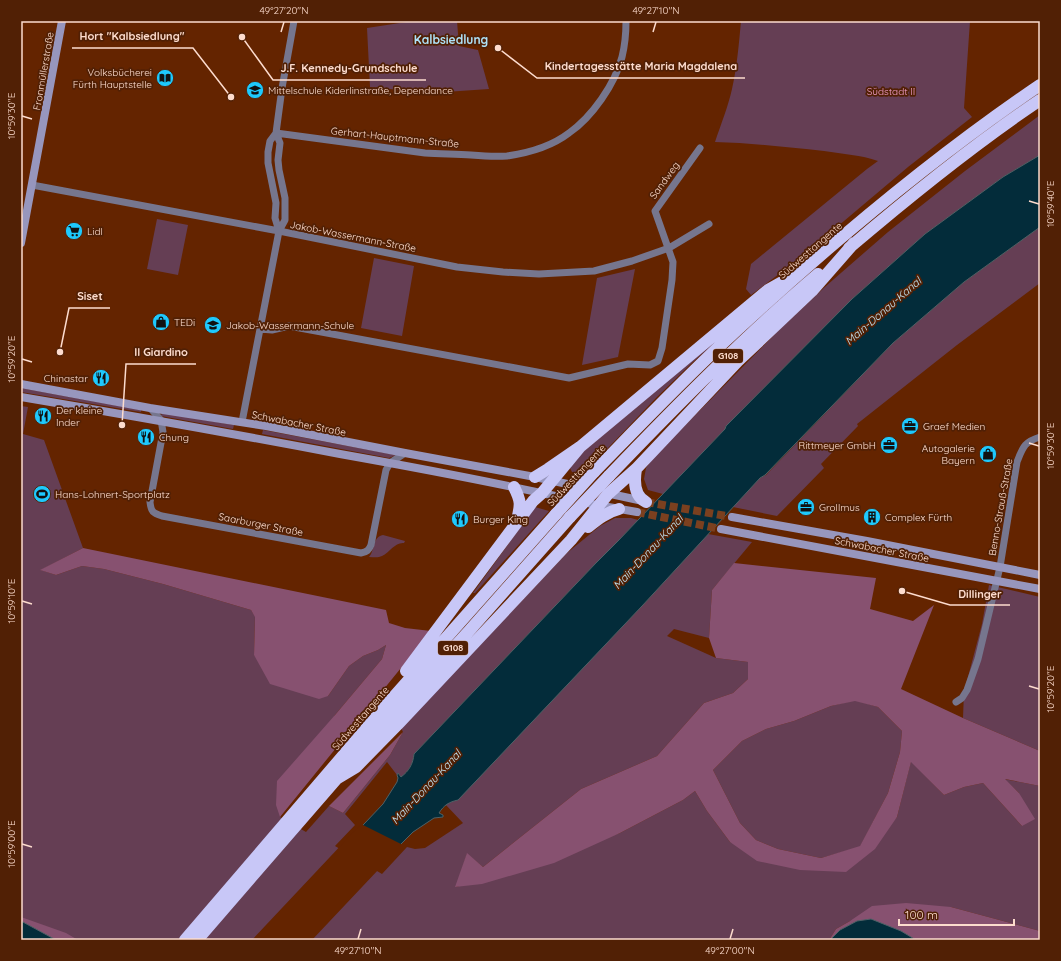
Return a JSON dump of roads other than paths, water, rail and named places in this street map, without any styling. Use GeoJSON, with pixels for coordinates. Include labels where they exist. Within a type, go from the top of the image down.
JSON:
{"type":"FeatureCollection","features":[{"type":"Feature","properties":{"kind":"highway","name":"Südwesttangente"},"geometry":{"type":"LineString","coordinates":[[196,940],[357,740],[556,514],[594,472],[658,406],[718,348],[803,271],[909,182],[965,139],[1040,85]]}},
{"type":"Feature","properties":{"kind":"highway","name":"Südwesttangente"},"geometry":{"type":"LineString","coordinates":[[185,940],[292,822],[336,779],[570,517],[667,415],[730,354],[854,243],[972,149],[1036,102]]}},
{"type":"Feature","properties":{"kind":"highway"},"geometry":{"type":"LineString","coordinates":[[571,540],[604,492],[636,469],[738,361],[812,291],[854,243]]}},
{"type":"Feature","properties":{"kind":"highway"},"geometry":{"type":"LineString","coordinates":[[535,477],[580,446],[768,290],[803,271]]}},
{"type":"Feature","properties":{"kind":"highway"},"geometry":{"type":"LineString","coordinates":[[357,740],[378,705],[416,659],[533,501],[542,493],[580,446]]}},
{"type":"Feature","properties":{"kind":"highway"},"geometry":{"type":"LineString","coordinates":[[636,469],[636,489],[640,498],[646,502]]}},
{"type":"Feature","properties":{"kind":"highway"},"geometry":{"type":"LineString","coordinates":[[514,487],[519,498],[516,524]]}},
{"type":"Feature","properties":{"kind":"highway"},"geometry":{"type":"LineString","coordinates":[[336,779],[356,767],[571,540],[602,516],[619,509]]}},
{"type":"Feature","properties":{"kind":"main road","name":"Fronmüllerstraße"},"geometry":{"type":"LineString","coordinates":[[21,243],[24,216],[32,185],[62,21]]}},
{"type":"Feature","properties":{"kind":"main road","name":"Schwabacher Straße"},"geometry":{"type":"LineString","coordinates":[[21,384],[150,408],[266,426],[572,485]]}},
{"type":"Feature","properties":{"kind":"main road"},"geometry":{"type":"LineString","coordinates":[[21,397],[161,420],[560,497]]}},
{"type":"Feature","properties":{"kind":"main road"},"geometry":{"type":"LineString","coordinates":[[604,492],[646,502]]}},
{"type":"Feature","properties":{"kind":"main road"},"geometry":{"type":"LineString","coordinates":[[595,504],[637,512]]}},
{"type":"Feature","properties":{"kind":"main road","name":"Schwabacher Straße"},"geometry":{"type":"LineString","coordinates":[[732,517],[1040,574]]}},
{"type":"Feature","properties":{"kind":"main road","name":"Schwabacher Straße"},"geometry":{"type":"LineString","coordinates":[[721,529],[1040,589]]}},
{"type":"Feature","properties":{"kind":"street"},"geometry":{"type":"LineString","coordinates":[[279,231],[275,218],[276,203],[268,163],[268,152],[270,141],[276,133],[282,88],[294,21]]}},
{"type":"Feature","properties":{"kind":"street","name":"Gerhart-Hauptmann-Straße"},"geometry":{"type":"LineString","coordinates":[[276,133],[440,154],[507,156],[540,148],[569,133],[583,121],[609,87],[622,57],[626,33],[626,21]]}},
{"type":"Feature","properties":{"kind":"street"},"geometry":{"type":"LineString","coordinates":[[242,422],[279,231],[285,220],[286,206],[278,160],[280,143],[276,133]]}},
{"type":"Feature","properties":{"kind":"street","name":"Sandweg"},"geometry":{"type":"LineString","coordinates":[[669,248],[655,211],[700,148]]}},
{"type":"Feature","properties":{"kind":"street","name":"Jakob-Wassermann-Straße"},"geometry":{"type":"LineString","coordinates":[[32,185],[279,231],[457,267],[503,272],[539,274],[594,271],[632,261],[669,248],[709,224]]}},
{"type":"Feature","properties":{"kind":"street"},"geometry":{"type":"LineString","coordinates":[[260,329],[272,330],[289,326],[569,378],[628,364],[650,365],[658,361],[662,348],[672,280],[673,262],[669,248]]}},
{"type":"Feature","properties":{"kind":"street"},"geometry":{"type":"LineString","coordinates":[[150,408],[161,420]]}},
{"type":"Feature","properties":{"kind":"street","name":"Saarburger Straße"},"geometry":{"type":"LineString","coordinates":[[161,420],[163,432],[150,502],[153,512],[162,516],[361,553],[369,550],[371,545],[386,470],[390,463]]}},
{"type":"Feature","properties":{"kind":"street","name":"Benno-Strauß-Straße"},"geometry":{"type":"LineString","coordinates":[[956,702],[962,698],[967,690],[978,660],[1000,567],[1017,462],[1023,447],[1031,440],[1040,437]]}},
{"type":"Feature","properties":{"kind":"street"},"geometry":{"type":"LineString","coordinates":[[390,463],[405,453]]}},
{"type":"Feature","properties":{"kind":"water","name":"Main-Donau-Kanal"},"geometry":{"type":"Polygon","coordinates":[[[1040,155],[1040,227],[964,282],[893,343],[765,475],[760,478],[642,606],[458,800],[449,803],[443,808],[439,813],[443,815],[443,817],[434,818],[413,832],[377,868],[254,940],[383,804],[397,782],[398,773],[401,777],[406,772],[412,764],[414,754],[725,429],[726,426],[852,299],[925,234],[1003,177],[1040,155]]]}},
{"type":"Feature","properties":{"kind":"water"},"geometry":{"type":"Polygon","coordinates":[[[871,919],[901,931],[916,940],[830,940],[840,930],[857,921],[871,919]]]}},
{"type":"Feature","properties":{"kind":"water"},"geometry":{"type":"Polygon","coordinates":[[[21,921],[56,940],[21,940],[21,921]]]}},
{"type":"Feature","properties":{"kind":"tunnel"},"geometry":{"type":"LineString","coordinates":[[646,502],[732,517]]}},
{"type":"Feature","properties":{"kind":"tunnel"},"geometry":{"type":"LineString","coordinates":[[637,512],[721,529]]}},
{"type":"Feature","properties":{"kind":"place","name":"J.F. Kennedy-Grundschule"},"geometry":{"type":"Point","coordinates":[242,37]}},
{"type":"Feature","properties":{"kind":"place","name":"Kindertagesstätte Maria Magdalena"},"geometry":{"type":"Point","coordinates":[498,48]}},
{"type":"Feature","properties":{"kind":"place","name":"Volksbücherei Fürth Hauptstelle"},"geometry":{"type":"Point","coordinates":[165,78]}},
{"type":"Feature","properties":{"kind":"place","name":"Mittelschule Kiderlinstraße, Dependance"},"geometry":{"type":"Point","coordinates":[255,90]}},
{"type":"Feature","properties":{"kind":"place","name":"Hort \"Kalbsiedlung\""},"geometry":{"type":"Point","coordinates":[231,97]}},
{"type":"Feature","properties":{"kind":"place","name":"Lidl"},"geometry":{"type":"Point","coordinates":[74,231]}},
{"type":"Feature","properties":{"kind":"place","name":"TEDi"},"geometry":{"type":"Point","coordinates":[161,322]}},
{"type":"Feature","properties":{"kind":"place","name":"Jakob-Wassermann-Schule"},"geometry":{"type":"Point","coordinates":[213,325]}},
{"type":"Feature","properties":{"kind":"place","name":"Siset"},"geometry":{"type":"Point","coordinates":[60,352]}},
{"type":"Feature","properties":{"kind":"place","name":"Chinastar"},"geometry":{"type":"Point","coordinates":[101,378]}},
{"type":"Feature","properties":{"kind":"place","name":"Der kleine Inder"},"geometry":{"type":"Point","coordinates":[43,416]}},
{"type":"Feature","properties":{"kind":"place","name":"Il Giardino"},"geometry":{"type":"Point","coordinates":[122,425]}},
{"type":"Feature","properties":{"kind":"place","name":"Graef Medien"},"geometry":{"type":"Point","coordinates":[910,426]}},
{"type":"Feature","properties":{"kind":"place","name":"Chung"},"geometry":{"type":"Point","coordinates":[146,437]}},
{"type":"Feature","properties":{"kind":"place","name":"Rittmeyer GmbH"},"geometry":{"type":"Point","coordinates":[889,445]}},
{"type":"Feature","properties":{"kind":"place","name":"Autogalerie Bayern"},"geometry":{"type":"Point","coordinates":[988,454]}},
{"type":"Feature","properties":{"kind":"place","name":"Hans-Lohnert-Sportplatz"},"geometry":{"type":"Point","coordinates":[42,494]}},
{"type":"Feature","properties":{"kind":"place","name":"Grollmus"},"geometry":{"type":"Point","coordinates":[806,507]}},
{"type":"Feature","properties":{"kind":"place","name":"Complex Fürth"},"geometry":{"type":"Point","coordinates":[872,517]}},
{"type":"Feature","properties":{"kind":"place","name":"Burger King"},"geometry":{"type":"Point","coordinates":[460,519]}},
{"type":"Feature","properties":{"kind":"place","name":"Dillinger"},"geometry":{"type":"Point","coordinates":[902,591]}},
{"type":"Feature","properties":{"kind":"district","name":"Kalbsiedlung"},"geometry":{"type":"Point","coordinates":[451,40]}},
{"type":"Feature","properties":{"kind":"park label","name":"Südstadt II"},"geometry":{"type":"Point","coordinates":[891,91]}}]}
